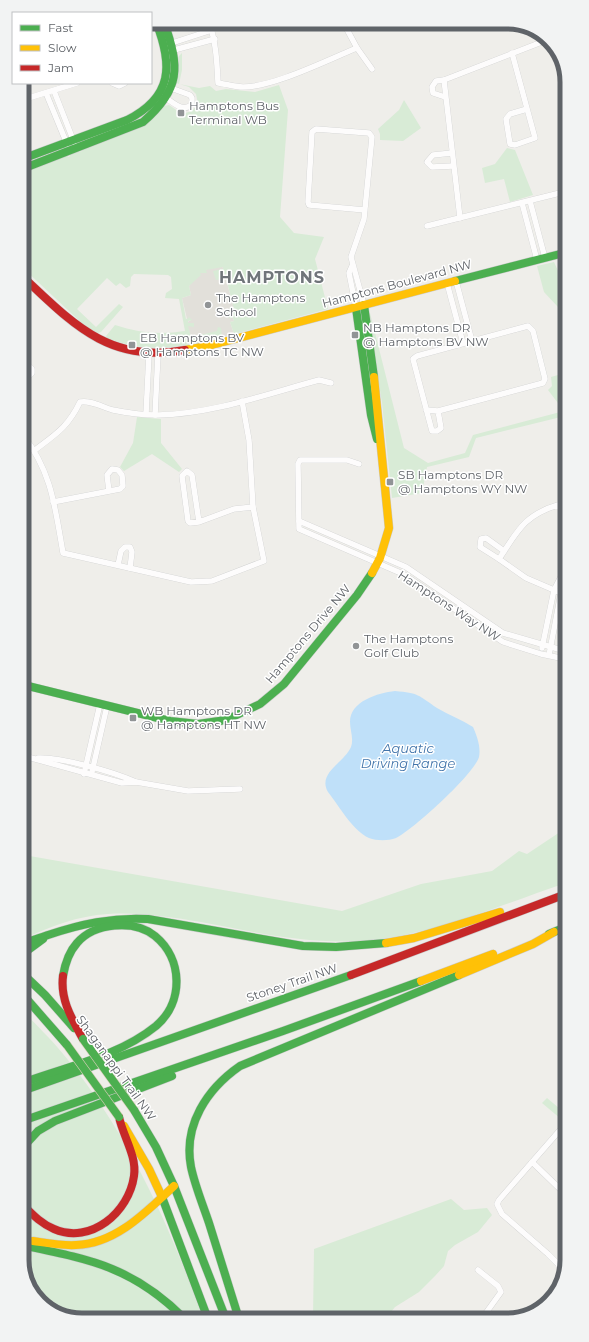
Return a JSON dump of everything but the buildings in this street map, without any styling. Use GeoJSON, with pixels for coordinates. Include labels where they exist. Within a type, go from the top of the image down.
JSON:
{"type":"FeatureCollection","features":[{"type":"Feature","properties":{"kind":"main road"},"geometry":{"type":"LineString","coordinates":[[159,29],[166,49],[168,86]]}},
{"type":"Feature","properties":{"kind":"main road"},"geometry":{"type":"LineString","coordinates":[[29,157],[143,122],[153,114],[176,69],[173,46],[167,29]]}},
{"type":"Feature","properties":{"kind":"main road"},"geometry":{"type":"LineString","coordinates":[[29,165],[71,145]]}},
{"type":"Feature","properties":{"kind":"main road","name":"Hamptons Boulevard NW"},"geometry":{"type":"LineString","coordinates":[[29,283],[88,335],[114,347],[149,354],[158,354],[208,346],[560,254]]}},
{"type":"Feature","properties":{"kind":"main road","name":"Hamptons Drive NW"},"geometry":{"type":"LineString","coordinates":[[29,685],[164,720],[197,724],[222,721],[247,712],[269,698],[286,682],[367,584],[381,559],[388,528],[381,456],[371,415],[360,306]]}},
{"type":"Feature","properties":{"kind":"main road"},"geometry":{"type":"LineString","coordinates":[[29,942],[99,919],[128,918],[148,919],[303,946],[356,947],[396,942],[435,933],[560,891]]}},
{"type":"Feature","properties":{"kind":"main road","name":"Stoney Trail NW"},"geometry":{"type":"LineString","coordinates":[[29,1089],[358,973],[560,895]]}},
{"type":"Feature","properties":{"kind":"main road"},"geometry":{"type":"LineString","coordinates":[[29,1081],[127,1045],[150,1031],[165,1018],[174,1000],[178,987],[177,971],[170,953],[150,932],[132,925],[103,927],[84,936],[71,951],[64,970],[62,988],[70,1014],[83,1039]]}},
{"type":"Feature","properties":{"kind":"main road"},"geometry":{"type":"LineString","coordinates":[[29,1119],[283,1031],[560,930]]}},
{"type":"Feature","properties":{"kind":"main road"},"geometry":{"type":"LineString","coordinates":[[237,1313],[191,1167],[189,1142],[191,1130],[199,1109],[211,1091],[229,1073],[240,1066],[533,944],[554,932]]}},
{"type":"Feature","properties":{"kind":"main road"},"geometry":{"type":"LineString","coordinates":[[29,949],[48,936]]}},
{"type":"Feature","properties":{"kind":"main road","name":"Shaganappi Trail NW"},"geometry":{"type":"LineString","coordinates":[[29,980],[45,995],[83,1039],[134,1110],[156,1147],[174,1186],[224,1313]]}},
{"type":"Feature","properties":{"kind":"main road","name":"Shaganappi Trail NW"},"geometry":{"type":"LineString","coordinates":[[29,1003],[67,1045],[119,1117],[149,1169],[162,1197],[206,1313]]}},
{"type":"Feature","properties":{"kind":"main road"},"geometry":{"type":"LineString","coordinates":[[29,1141],[38,1131],[55,1121],[220,1059],[283,1031]]}},
{"type":"Feature","properties":{"kind":"main road"},"geometry":{"type":"LineString","coordinates":[[29,1212],[45,1226],[62,1232],[92,1230],[101,1226],[114,1216],[129,1196],[134,1176],[131,1151],[120,1125],[119,1117]]}},
{"type":"Feature","properties":{"kind":"main road"},"geometry":{"type":"LineString","coordinates":[[29,1240],[72,1245],[87,1244],[102,1240],[119,1231],[174,1186]]}},
{"type":"Feature","properties":{"kind":"main road"},"geometry":{"type":"LineString","coordinates":[[29,1247],[88,1259],[117,1270],[151,1289],[178,1313]]}},
{"type":"Feature","properties":{"kind":"street"},"geometry":{"type":"LineString","coordinates":[[347,29],[357,48],[372,69]]}},
{"type":"Feature","properties":{"kind":"street"},"geometry":{"type":"LineString","coordinates":[[166,49],[212,30],[215,39],[218,83],[242,87],[256,86],[275,81],[357,48]]}},
{"type":"Feature","properties":{"kind":"street"},"geometry":{"type":"LineString","coordinates":[[173,46],[215,39]]}},
{"type":"Feature","properties":{"kind":"street"},"geometry":{"type":"LineString","coordinates":[[445,97],[433,93],[432,87],[436,81],[444,80],[541,42]]}},
{"type":"Feature","properties":{"kind":"street"},"geometry":{"type":"LineString","coordinates":[[512,53],[535,138],[515,145],[510,144],[506,119],[510,114],[527,109]]}},
{"type":"Feature","properties":{"kind":"street"},"geometry":{"type":"LineString","coordinates":[[444,80],[460,218]]}},
{"type":"Feature","properties":{"kind":"street"},"geometry":{"type":"LineString","coordinates":[[29,98],[74,84]]}},
{"type":"Feature","properties":{"kind":"street"},"geometry":{"type":"LineString","coordinates":[[163,96],[182,108],[187,108],[192,104],[191,96],[168,86]]}},
{"type":"Feature","properties":{"kind":"street"},"geometry":{"type":"LineString","coordinates":[[54,91],[71,145]]}},
{"type":"Feature","properties":{"kind":"street"},"geometry":{"type":"LineString","coordinates":[[46,93],[71,145]]}},
{"type":"Feature","properties":{"kind":"street"},"geometry":{"type":"LineString","coordinates":[[360,306],[349,273],[352,266],[352,249],[362,225],[365,210],[371,136],[369,133],[316,129],[312,132],[309,205],[365,210]]}},
{"type":"Feature","properties":{"kind":"street"},"geometry":{"type":"LineString","coordinates":[[452,153],[433,155],[426,162],[432,168],[453,166]]}},
{"type":"Feature","properties":{"kind":"street"},"geometry":{"type":"LineString","coordinates":[[427,226],[560,193]]}},
{"type":"Feature","properties":{"kind":"street"},"geometry":{"type":"LineString","coordinates":[[530,201],[541,259]]}},
{"type":"Feature","properties":{"kind":"street"},"geometry":{"type":"LineString","coordinates":[[522,203],[541,259]]}},
{"type":"Feature","properties":{"kind":"street"},"geometry":{"type":"LineString","coordinates":[[456,281],[472,341]]}},
{"type":"Feature","properties":{"kind":"street"},"geometry":{"type":"LineString","coordinates":[[447,283],[463,343]]}},
{"type":"Feature","properties":{"kind":"street"},"geometry":{"type":"LineString","coordinates":[[426,410],[438,411],[543,384],[545,379],[533,332],[528,326],[416,356],[413,359],[431,430],[436,431],[441,428],[438,411]]}},
{"type":"Feature","properties":{"kind":"street"},"geometry":{"type":"LineString","coordinates":[[146,414],[149,354]]}},
{"type":"Feature","properties":{"kind":"street"},"geometry":{"type":"LineString","coordinates":[[155,415],[158,354]]}},
{"type":"Feature","properties":{"kind":"street"},"geometry":{"type":"LineString","coordinates":[[29,366],[32,370],[32,373],[29,376]]}},
{"type":"Feature","properties":{"kind":"street"},"geometry":{"type":"LineString","coordinates":[[35,450],[65,427],[80,402],[86,401],[113,410],[146,414],[180,414],[242,401],[319,380],[331,383]]}},
{"type":"Feature","properties":{"kind":"street"},"geometry":{"type":"LineString","coordinates":[[29,442],[35,450],[47,473],[63,553],[190,582],[212,581],[264,561],[253,507],[249,440],[242,401]]}},
{"type":"Feature","properties":{"kind":"street"},"geometry":{"type":"LineString","coordinates":[[359,464],[347,460],[300,460],[298,464],[300,529],[338,545],[381,559]]}},
{"type":"Feature","properties":{"kind":"street"},"geometry":{"type":"LineString","coordinates":[[199,522],[192,475],[187,471],[182,476],[188,521],[190,523],[199,522],[234,509],[253,507]]}},
{"type":"Feature","properties":{"kind":"street"},"geometry":{"type":"LineString","coordinates":[[53,502],[109,491]]}},
{"type":"Feature","properties":{"kind":"street"},"geometry":{"type":"LineString","coordinates":[[499,559],[523,523],[543,510],[558,506],[560,508]]}},
{"type":"Feature","properties":{"kind":"street"},"geometry":{"type":"LineString","coordinates":[[299,521],[341,538],[381,559]]}},
{"type":"Feature","properties":{"kind":"street"},"geometry":{"type":"LineString","coordinates":[[338,545],[341,538]]}},
{"type":"Feature","properties":{"kind":"street"},"geometry":{"type":"LineString","coordinates":[[504,551],[486,538],[481,539],[480,546],[526,578],[560,592]]}},
{"type":"Feature","properties":{"kind":"street"},"geometry":{"type":"LineString","coordinates":[[118,565],[121,551],[125,547],[130,548],[132,552],[130,568]]}},
{"type":"Feature","properties":{"kind":"street","name":"Hamptons Way NW"},"geometry":{"type":"LineString","coordinates":[[381,559],[406,567],[503,633],[543,646],[560,650]]}},
{"type":"Feature","properties":{"kind":"street","name":"Hamptons Way NW"},"geometry":{"type":"LineString","coordinates":[[381,559],[504,642],[541,654],[560,658]]}},
{"type":"Feature","properties":{"kind":"street"},"geometry":{"type":"LineString","coordinates":[[541,654],[554,590],[560,579]]}},
{"type":"Feature","properties":{"kind":"street"},"geometry":{"type":"LineString","coordinates":[[549,656],[560,603]]}},
{"type":"Feature","properties":{"kind":"street"},"geometry":{"type":"LineString","coordinates":[[462,613],[465,608]]}},
{"type":"Feature","properties":{"kind":"street"},"geometry":{"type":"LineString","coordinates":[[84,774],[104,705]]}},
{"type":"Feature","properties":{"kind":"street"},"geometry":{"type":"LineString","coordinates":[[91,776],[104,705]]}},
{"type":"Feature","properties":{"kind":"street"},"geometry":{"type":"LineString","coordinates":[[29,757],[122,784],[136,782]]}},
{"type":"Feature","properties":{"kind":"street"},"geometry":{"type":"LineString","coordinates":[[36,758],[51,758],[124,776],[136,782],[188,791],[240,789]]}},
{"type":"Feature","properties":{"kind":"street"},"geometry":{"type":"LineString","coordinates":[[559,1268],[558,1264],[502,1214],[497,1204],[560,1130]]}},
{"type":"Feature","properties":{"kind":"street"},"geometry":{"type":"LineString","coordinates":[[532,1162],[560,1188]]}},
{"type":"Feature","properties":{"kind":"street"},"geometry":{"type":"LineString","coordinates":[[478,1270],[498,1286],[501,1292],[486,1313]]}},
{"type":"Feature","properties":{"kind":"shaded area","name":"The Hamptons School"},"geometry":{"type":"Polygon","coordinates":[[[220,257],[234,309],[233,312],[227,312],[234,321],[230,322],[234,334],[189,345],[184,324],[191,320],[187,319],[182,298],[191,295],[189,286],[199,273],[205,271],[220,257]]]}},
{"type":"Feature","properties":{"kind":"green space"},"geometry":{"type":"Polygon","coordinates":[[[182,53],[182,70],[179,84],[176,83],[179,56],[182,53]]]}},
{"type":"Feature","properties":{"kind":"green space"},"geometry":{"type":"Polygon","coordinates":[[[180,84],[199,88],[210,86],[216,91],[226,89],[255,92],[279,85],[288,110],[280,217],[294,233],[324,237],[315,259],[328,309],[234,334],[230,322],[234,321],[233,318],[229,318],[227,310],[232,312],[234,309],[226,278],[216,280],[213,271],[223,269],[223,267],[206,270],[207,273],[200,273],[201,275],[189,286],[191,295],[182,298],[186,319],[189,318],[188,316],[192,320],[188,321],[188,323],[194,323],[194,327],[188,326],[191,337],[217,331],[218,327],[221,328],[222,337],[163,348],[150,348],[122,343],[107,338],[106,336],[115,325],[133,330],[150,332],[167,333],[185,331],[179,299],[165,298],[166,293],[172,289],[171,277],[168,275],[134,274],[131,277],[130,286],[126,288],[120,283],[116,286],[107,278],[77,309],[96,327],[119,304],[123,307],[101,332],[98,333],[86,327],[29,274],[29,169],[66,154],[68,157],[70,156],[69,153],[78,149],[79,152],[82,151],[82,148],[137,127],[164,106],[169,105],[182,114],[192,111],[198,104],[196,94],[189,87],[180,84]]]}},
{"type":"Feature","properties":{"kind":"green space"},"geometry":{"type":"Polygon","coordinates":[[[404,100],[421,128],[403,141],[380,140],[378,129],[399,110],[404,100]]]}},
{"type":"Feature","properties":{"kind":"green space"},"geometry":{"type":"Polygon","coordinates":[[[507,148],[515,150],[533,195],[510,202],[504,179],[485,183],[482,168],[495,164],[507,148]]]}},
{"type":"Feature","properties":{"kind":"green space"},"geometry":{"type":"Polygon","coordinates":[[[554,262],[560,275],[560,316],[558,307],[544,292],[537,266],[554,262]]]}},
{"type":"Feature","properties":{"kind":"green space"},"geometry":{"type":"Polygon","coordinates":[[[370,313],[404,448],[428,463],[465,453],[473,435],[560,412],[560,417],[476,438],[469,457],[427,467],[422,493],[392,498],[382,403],[368,315],[370,313]]]}},
{"type":"Feature","properties":{"kind":"green space"},"geometry":{"type":"Polygon","coordinates":[[[560,374],[560,406],[548,390],[552,386],[551,377],[560,374]]]}},
{"type":"Feature","properties":{"kind":"green space"},"geometry":{"type":"Polygon","coordinates":[[[137,417],[161,419],[161,443],[182,469],[179,472],[152,454],[124,471],[120,467],[133,443],[137,417]]]}},
{"type":"Feature","properties":{"kind":"green space"},"geometry":{"type":"Polygon","coordinates":[[[560,832],[560,885],[464,919],[411,934],[385,939],[360,941],[320,941],[300,939],[240,930],[201,922],[143,914],[108,914],[75,919],[29,937],[29,856],[342,911],[421,884],[492,871],[519,851],[527,854],[560,832]]]}},
{"type":"Feature","properties":{"kind":"green space"},"geometry":{"type":"Polygon","coordinates":[[[29,1017],[63,1054],[90,1089],[111,1120],[129,1151],[162,1216],[201,1313],[72,1312],[59,1308],[50,1302],[40,1292],[34,1283],[29,1267],[29,1017]]]}},
{"type":"Feature","properties":{"kind":"green space"},"geometry":{"type":"Polygon","coordinates":[[[547,1098],[560,1109],[560,1118],[542,1103],[547,1098]]]}},
{"type":"Feature","properties":{"kind":"green space"},"geometry":{"type":"Polygon","coordinates":[[[451,1199],[464,1210],[487,1208],[492,1215],[478,1232],[455,1245],[448,1251],[444,1266],[419,1292],[395,1307],[390,1313],[313,1313],[314,1249],[451,1199]]]}},
{"type":"Feature","properties":{"kind":"water","name":"Aquatic Driving Range"},"geometry":{"type":"Polygon","coordinates":[[[395,691],[418,695],[437,708],[473,727],[478,742],[479,757],[475,765],[455,788],[415,824],[396,838],[390,840],[379,840],[369,838],[357,830],[328,792],[326,779],[333,768],[348,753],[351,747],[352,738],[350,722],[351,715],[355,709],[366,699],[395,691]]]}},
{"type":"Feature","properties":{"kind":"traffic: fast"},"geometry":{"type":"LineString","coordinates":[[29,156],[127,120],[142,111],[153,101],[161,90],[165,78],[166,66],[165,52],[159,29]]}},
{"type":"Feature","properties":{"kind":"traffic: fast"},"geometry":{"type":"LineString","coordinates":[[29,166],[143,122],[155,110],[165,99],[171,88],[174,76],[173,52],[166,29]]}},
{"type":"Feature","properties":{"kind":"traffic: fast"},"geometry":{"type":"LineString","coordinates":[[455,281],[560,254]]}},
{"type":"Feature","properties":{"kind":"traffic: fast"},"geometry":{"type":"LineString","coordinates":[[364,305],[374,377]]}},
{"type":"Feature","properties":{"kind":"traffic: fast"},"geometry":{"type":"LineString","coordinates":[[356,308],[371,415],[377,439]]}},
{"type":"Feature","properties":{"kind":"traffic: fast"},"geometry":{"type":"LineString","coordinates":[[29,686],[170,721],[198,724],[226,720],[260,704],[284,684],[357,595],[372,573]]}},
{"type":"Feature","properties":{"kind":"traffic: fast"},"geometry":{"type":"LineString","coordinates":[[29,941],[60,931],[97,922],[122,919],[148,919],[303,946],[336,947],[386,943]]}},
{"type":"Feature","properties":{"kind":"traffic: fast"},"geometry":{"type":"LineString","coordinates":[[29,1081],[110,1053],[142,1036],[156,1026],[165,1016],[172,1005],[175,993],[175,968],[171,956],[164,945],[155,936],[146,931],[126,925],[104,928],[93,931],[84,936],[69,955],[63,976]]}},
{"type":"Feature","properties":{"kind":"traffic: fast"},"geometry":{"type":"LineString","coordinates":[[549,934],[560,929]]}},
{"type":"Feature","properties":{"kind":"traffic: fast"},"geometry":{"type":"LineString","coordinates":[[29,949],[43,939]]}},
{"type":"Feature","properties":{"kind":"traffic: fast"},"geometry":{"type":"LineString","coordinates":[[29,1089],[351,975]]}},
{"type":"Feature","properties":{"kind":"traffic: fast"},"geometry":{"type":"LineString","coordinates":[[237,1313],[191,1167],[189,1152],[191,1137],[194,1123],[200,1109],[217,1086],[240,1066],[459,975]]}},
{"type":"Feature","properties":{"kind":"traffic: fast"},"geometry":{"type":"LineString","coordinates":[[29,980],[45,995],[74,1028]]}},
{"type":"Feature","properties":{"kind":"traffic: fast"},"geometry":{"type":"LineString","coordinates":[[29,1119],[283,1031],[421,981]]}},
{"type":"Feature","properties":{"kind":"traffic: fast"},"geometry":{"type":"LineString","coordinates":[[29,1002],[67,1045]]}},
{"type":"Feature","properties":{"kind":"traffic: fast"},"geometry":{"type":"LineString","coordinates":[[83,1039],[134,1110]]}},
{"type":"Feature","properties":{"kind":"traffic: fast"},"geometry":{"type":"LineString","coordinates":[[67,1045],[119,1117]]}},
{"type":"Feature","properties":{"kind":"traffic: fast"},"geometry":{"type":"LineString","coordinates":[[29,1141],[38,1131],[55,1121],[172,1076]]}},
{"type":"Feature","properties":{"kind":"traffic: fast"},"geometry":{"type":"LineString","coordinates":[[134,1110],[156,1147],[174,1186]]}},
{"type":"Feature","properties":{"kind":"traffic: fast"},"geometry":{"type":"LineString","coordinates":[[174,1186],[224,1313]]}},
{"type":"Feature","properties":{"kind":"traffic: fast"},"geometry":{"type":"LineString","coordinates":[[162,1197],[206,1313]]}},
{"type":"Feature","properties":{"kind":"traffic: fast"},"geometry":{"type":"LineString","coordinates":[[29,1247],[72,1256],[130,1277],[148,1288],[178,1313]]}},
{"type":"Feature","properties":{"kind":"traffic: slow"},"geometry":{"type":"LineString","coordinates":[[185,350],[208,346],[455,281]]}},
{"type":"Feature","properties":{"kind":"traffic: slow"},"geometry":{"type":"LineString","coordinates":[[372,573],[380,558],[389,528],[374,377]]}},
{"type":"Feature","properties":{"kind":"traffic: slow"},"geometry":{"type":"LineString","coordinates":[[386,943],[414,938],[500,912]]}},
{"type":"Feature","properties":{"kind":"traffic: slow"},"geometry":{"type":"LineString","coordinates":[[459,975],[533,944],[554,932]]}},
{"type":"Feature","properties":{"kind":"traffic: slow"},"geometry":{"type":"LineString","coordinates":[[421,981],[493,954]]}},
{"type":"Feature","properties":{"kind":"traffic: slow"},"geometry":{"type":"LineString","coordinates":[[124,1126],[149,1169],[162,1197]]}},
{"type":"Feature","properties":{"kind":"traffic: slow"},"geometry":{"type":"LineString","coordinates":[[33,1241],[76,1245],[104,1239],[130,1224],[142,1215],[174,1186]]}},
{"type":"Feature","properties":{"kind":"traffic: jam"},"geometry":{"type":"LineString","coordinates":[[29,282],[76,324],[95,336],[114,345],[135,351],[159,353],[185,350]]}},
{"type":"Feature","properties":{"kind":"traffic: jam"},"geometry":{"type":"LineString","coordinates":[[351,975],[560,896]]}},
{"type":"Feature","properties":{"kind":"traffic: jam"},"geometry":{"type":"LineString","coordinates":[[63,976],[63,993],[65,1001],[71,1017],[83,1039]]}},
{"type":"Feature","properties":{"kind":"traffic: jam"},"geometry":{"type":"LineString","coordinates":[[29,1211],[46,1225],[68,1233],[81,1233],[94,1229],[106,1222],[116,1213],[125,1202],[131,1189],[134,1176],[132,1154],[119,1117]]}},
{"type":"Feature","properties":{"kind":"place","name":"Hamptons Bus Terminal WB"},"geometry":{"type":"Point","coordinates":[181,113]}},
{"type":"Feature","properties":{"kind":"place","name":"The Hamptons School"},"geometry":{"type":"Point","coordinates":[208,305]}},
{"type":"Feature","properties":{"kind":"place","name":"NB Hamptons DR @ Hamptons BV NW"},"geometry":{"type":"Point","coordinates":[355,335]}},
{"type":"Feature","properties":{"kind":"place","name":"EB Hamptons BV @ Hamptons TC NW"},"geometry":{"type":"Point","coordinates":[132,345]}},
{"type":"Feature","properties":{"kind":"place","name":"SB Hamptons DR @ Hamptons WY NW"},"geometry":{"type":"Point","coordinates":[390,482]}},
{"type":"Feature","properties":{"kind":"place","name":"The Hamptons Golf Club"},"geometry":{"type":"Point","coordinates":[356,646]}},
{"type":"Feature","properties":{"kind":"place","name":"WB Hamptons DR @ Hamptons HT NW"},"geometry":{"type":"Point","coordinates":[133,718]}},
{"type":"Feature","properties":{"kind":"district","name":"HAMPTONS"},"geometry":{"type":"Point","coordinates":[272,277]}}]}
